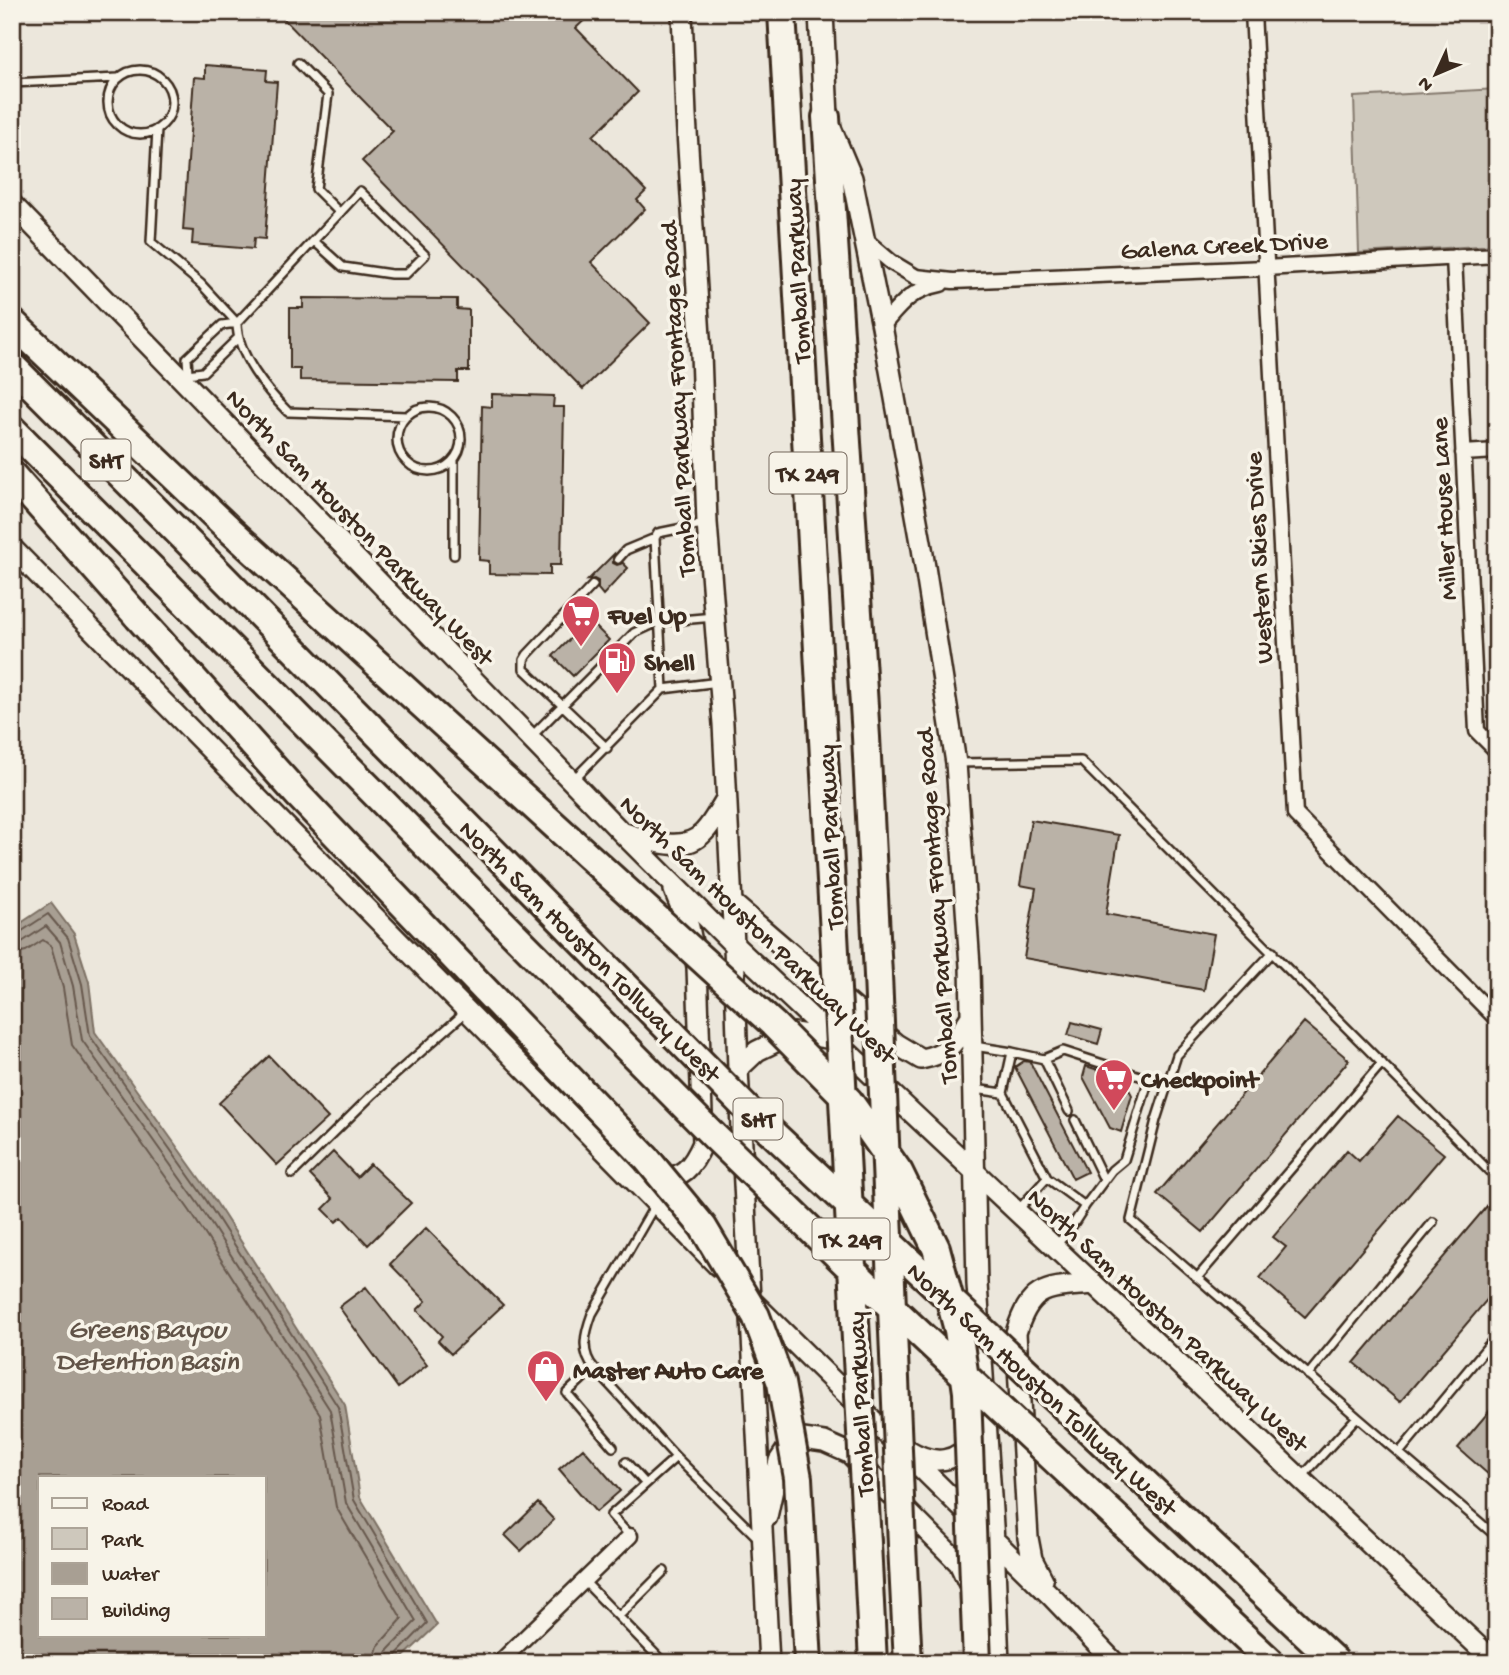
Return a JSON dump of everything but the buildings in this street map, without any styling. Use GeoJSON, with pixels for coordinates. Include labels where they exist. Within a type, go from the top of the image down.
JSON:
{"type":"FeatureCollection","features":[{"type":"Feature","properties":{"kind":"highway","name":"Tomball Parkway"},"geometry":{"type":"LineString","coordinates":[[782,12],[873,1663]]}},
{"type":"Feature","properties":{"kind":"highway","name":"Tomball Parkway"},"geometry":{"type":"LineString","coordinates":[[826,117],[866,737],[908,1663]]}},
{"type":"Feature","properties":{"kind":"highway"},"geometry":{"type":"LineString","coordinates":[[12,322],[228,528],[773,1024],[849,1101],[899,1172],[936,1248],[958,1330],[967,1392],[977,1663]]}},
{"type":"Feature","properties":{"kind":"highway","name":"North Sam Houston Tollway West"},"geometry":{"type":"LineString","coordinates":[[12,366],[751,1112],[1337,1663]]}},
{"type":"Feature","properties":{"kind":"highway","name":"North Sam Houston Tollway West"},"geometry":{"type":"LineString","coordinates":[[12,429],[725,1146],[872,1289],[1272,1663]]}},
{"type":"Feature","properties":{"kind":"highway"},"geometry":{"type":"LineString","coordinates":[[12,475],[299,796],[647,1159],[704,1227],[756,1316],[781,1383],[798,1478],[808,1663]]}},
{"type":"Feature","properties":{"kind":"main road","name":"Tomball Parkway Frontage Road"},"geometry":{"type":"LineString","coordinates":[[682,12],[708,523],[734,945],[749,1298],[769,1663]]}},
{"type":"Feature","properties":{"kind":"main road","name":"Tomball Parkway"},"geometry":{"type":"LineString","coordinates":[[821,12],[826,117]]}},
{"type":"Feature","properties":{"kind":"main road","name":"Tomball Parkway Frontage Road"},"geometry":{"type":"LineString","coordinates":[[826,117],[852,178],[882,326],[922,548],[956,762],[970,966],[977,1284],[994,1541],[997,1663]]}},
{"type":"Feature","properties":{"kind":"main road","name":"North Sam Houston Parkway West"},"geometry":{"type":"LineString","coordinates":[[12,204],[185,376],[572,782],[734,945],[1496,1663]]}},
{"type":"Feature","properties":{"kind":"main road"},"geometry":{"type":"LineString","coordinates":[[12,548],[624,1172],[1051,1596],[1115,1663]]}},
{"type":"Feature","properties":{"kind":"main road"},"geometry":{"type":"LineString","coordinates":[[622,833],[662,843],[682,844],[694,841],[705,831],[726,799]]}},
{"type":"Feature","properties":{"kind":"main road"},"geometry":{"type":"LineString","coordinates":[[624,1172],[648,1182],[671,1180],[693,1165],[703,1143],[697,967],[690,927],[671,881]]}},
{"type":"Feature","properties":{"kind":"main road"},"geometry":{"type":"LineString","coordinates":[[730,901],[896,1044],[921,1059],[940,1055],[954,1043],[971,1017]]}},
{"type":"Feature","properties":{"kind":"main road"},"geometry":{"type":"LineString","coordinates":[[738,1069],[757,1051],[794,1033],[834,1039]]}},
{"type":"Feature","properties":{"kind":"main road"},"geometry":{"type":"LineString","coordinates":[[1051,1596],[1032,1559],[1028,1538],[1016,1333],[1024,1309],[1037,1295],[1054,1287],[1094,1284]]}},
{"type":"Feature","properties":{"kind":"main road"},"geometry":{"type":"LineString","coordinates":[[892,1440],[927,1458],[948,1460],[960,1454],[975,1440],[985,1407]]}},
{"type":"Feature","properties":{"kind":"main road"},"geometry":{"type":"LineString","coordinates":[[762,1542],[779,1461],[789,1446],[803,1439],[824,1442],[849,1453],[959,1563],[981,1611],[997,1663]]}},
{"type":"Feature","properties":{"kind":"street","name":"Western Skies Drive"},"geometry":{"type":"LineString","coordinates":[[1253,12],[1295,814],[1497,1019]]}},
{"type":"Feature","properties":{"kind":"street","name":"Galena Creek Drive"},"geometry":{"type":"LineString","coordinates":[[864,239],[891,262],[916,277],[953,281],[1497,255]]}},
{"type":"Feature","properties":{"kind":"street","name":"Miller House Lane"},"geometry":{"type":"LineString","coordinates":[[1454,257],[1477,731],[1497,751]]}},
{"type":"Feature","properties":{"kind":"street","name":"Galena Creek Drive"},"geometry":{"type":"LineString","coordinates":[[882,326],[905,299],[921,288],[953,281]]}},
{"type":"Feature","properties":{"kind":"street"},"geometry":{"type":"LineString","coordinates":[[1463,453],[1497,451]]}},
{"type":"Feature","properties":{"kind":"street"},"geometry":{"type":"LineString","coordinates":[[499,1663],[630,1536]]}},
{"type":"Feature","properties":{"kind":"lane"},"geometry":{"type":"LineString","coordinates":[[298,64],[328,94],[316,189],[340,213]]}},
{"type":"Feature","properties":{"kind":"lane"},"geometry":{"type":"LineString","coordinates":[[12,83],[118,78],[137,70],[148,71],[165,82],[170,92],[170,113],[165,122],[157,129],[137,134],[126,131],[111,117],[108,97],[118,78]]}},
{"type":"Feature","properties":{"kind":"lane"},"geometry":{"type":"LineString","coordinates":[[157,129],[151,242],[201,284],[237,323],[238,338],[265,389],[288,412],[407,416]]}},
{"type":"Feature","properties":{"kind":"lane"},"geometry":{"type":"LineString","coordinates":[[238,338],[203,372],[185,376],[187,358],[222,325],[237,323],[360,191],[425,255],[406,274],[391,274],[343,267],[314,241]]}},
{"type":"Feature","properties":{"kind":"lane"},"geometry":{"type":"LineString","coordinates":[[454,460],[436,471],[416,469],[407,463],[397,445],[400,424],[416,410],[426,407],[447,412],[454,420],[461,440],[454,460],[454,555]]}},
{"type":"Feature","properties":{"kind":"lane"},"geometry":{"type":"LineString","coordinates":[[618,559],[626,551],[655,538],[658,533],[708,523]]}},
{"type":"Feature","properties":{"kind":"lane"},"geometry":{"type":"LineString","coordinates":[[655,538],[663,689]]}},
{"type":"Feature","properties":{"kind":"lane"},"geometry":{"type":"LineString","coordinates":[[593,585],[524,660],[524,668],[607,748]]}},
{"type":"Feature","properties":{"kind":"lane"},"geometry":{"type":"LineString","coordinates":[[530,738],[634,633],[658,622],[715,617]]}},
{"type":"Feature","properties":{"kind":"lane"},"geometry":{"type":"LineString","coordinates":[[572,782],[663,689],[719,682]]}},
{"type":"Feature","properties":{"kind":"lane"},"geometry":{"type":"LineString","coordinates":[[956,762],[1081,761],[1497,1179]]}},
{"type":"Feature","properties":{"kind":"lane"},"geometry":{"type":"LineString","coordinates":[[1273,952],[1177,1055],[1156,1120],[1131,1220],[1497,1537]]}},
{"type":"Feature","properties":{"kind":"lane"},"geometry":{"type":"LineString","coordinates":[[292,1174],[373,1094],[467,1011]]}},
{"type":"Feature","properties":{"kind":"lane"},"geometry":{"type":"LineString","coordinates":[[973,1046],[1044,1059],[1063,1051],[1149,1079],[1124,1160],[1112,1170],[1067,1234],[1054,1247]]}},
{"type":"Feature","properties":{"kind":"lane"},"geometry":{"type":"LineString","coordinates":[[1012,1052],[1003,1093],[1047,1178],[1085,1206]]}},
{"type":"Feature","properties":{"kind":"lane"},"geometry":{"type":"LineString","coordinates":[[1044,1059],[1069,1111]]}},
{"type":"Feature","properties":{"kind":"lane"},"geometry":{"type":"LineString","coordinates":[[1197,1278],[1382,1063]]}},
{"type":"Feature","properties":{"kind":"lane"},"geometry":{"type":"LineString","coordinates":[[974,1089],[1003,1093]]}},
{"type":"Feature","properties":{"kind":"lane"},"geometry":{"type":"LineString","coordinates":[[1075,1120],[1104,1180]]}},
{"type":"Feature","properties":{"kind":"lane"},"geometry":{"type":"LineString","coordinates":[[1017,1212],[1047,1178]]}},
{"type":"Feature","properties":{"kind":"lane"},"geometry":{"type":"LineString","coordinates":[[656,1203],[592,1314],[586,1330],[585,1353],[594,1368],[676,1457],[762,1542]]}},
{"type":"Feature","properties":{"kind":"lane"},"geometry":{"type":"LineString","coordinates":[[1308,1375],[1433,1222]]}},
{"type":"Feature","properties":{"kind":"lane"},"geometry":{"type":"LineString","coordinates":[[1399,1453],[1497,1335]]}},
{"type":"Feature","properties":{"kind":"lane"},"geometry":{"type":"LineString","coordinates":[[594,1368],[567,1393],[613,1447]]}},
{"type":"Feature","properties":{"kind":"lane"},"geometry":{"type":"LineString","coordinates":[[1301,1479],[1357,1417]]}},
{"type":"Feature","properties":{"kind":"lane"},"geometry":{"type":"LineString","coordinates":[[630,1536],[611,1515],[676,1457]]}},
{"type":"Feature","properties":{"kind":"lane"},"geometry":{"type":"LineString","coordinates":[[626,1462],[645,1483]]}},
{"type":"Feature","properties":{"kind":"lane"},"geometry":{"type":"LineString","coordinates":[[619,1616],[664,1572]]}},
{"type":"Feature","properties":{"kind":"lane"},"geometry":{"type":"LineString","coordinates":[[583,1580],[664,1663]]}},
{"type":"Feature","properties":{"kind":"green space"},"geometry":{"type":"Polygon","coordinates":[[[1497,89],[1497,245],[1359,253],[1354,97],[1497,89]]]}},
{"type":"Feature","properties":{"kind":"water","name":"Greens Bayou Detention Basin"},"geometry":{"type":"Polygon","coordinates":[[[51,903],[74,934],[89,982],[95,1032],[212,1196],[345,1405],[360,1497],[437,1625],[397,1663],[12,1663],[12,929],[51,903]]]}},
{"type":"Feature","properties":{"kind":"place","name":"Fuel Up"},"geometry":{"type":"Point","coordinates":[581,648]}},
{"type":"Feature","properties":{"kind":"place","name":"Shell"},"geometry":{"type":"Point","coordinates":[617,695]}},
{"type":"Feature","properties":{"kind":"place","name":"Checkpoint"},"geometry":{"type":"Point","coordinates":[1114,1112]}},
{"type":"Feature","properties":{"kind":"place","name":"Master Auto Care"},"geometry":{"type":"Point","coordinates":[546,1403]}}]}
